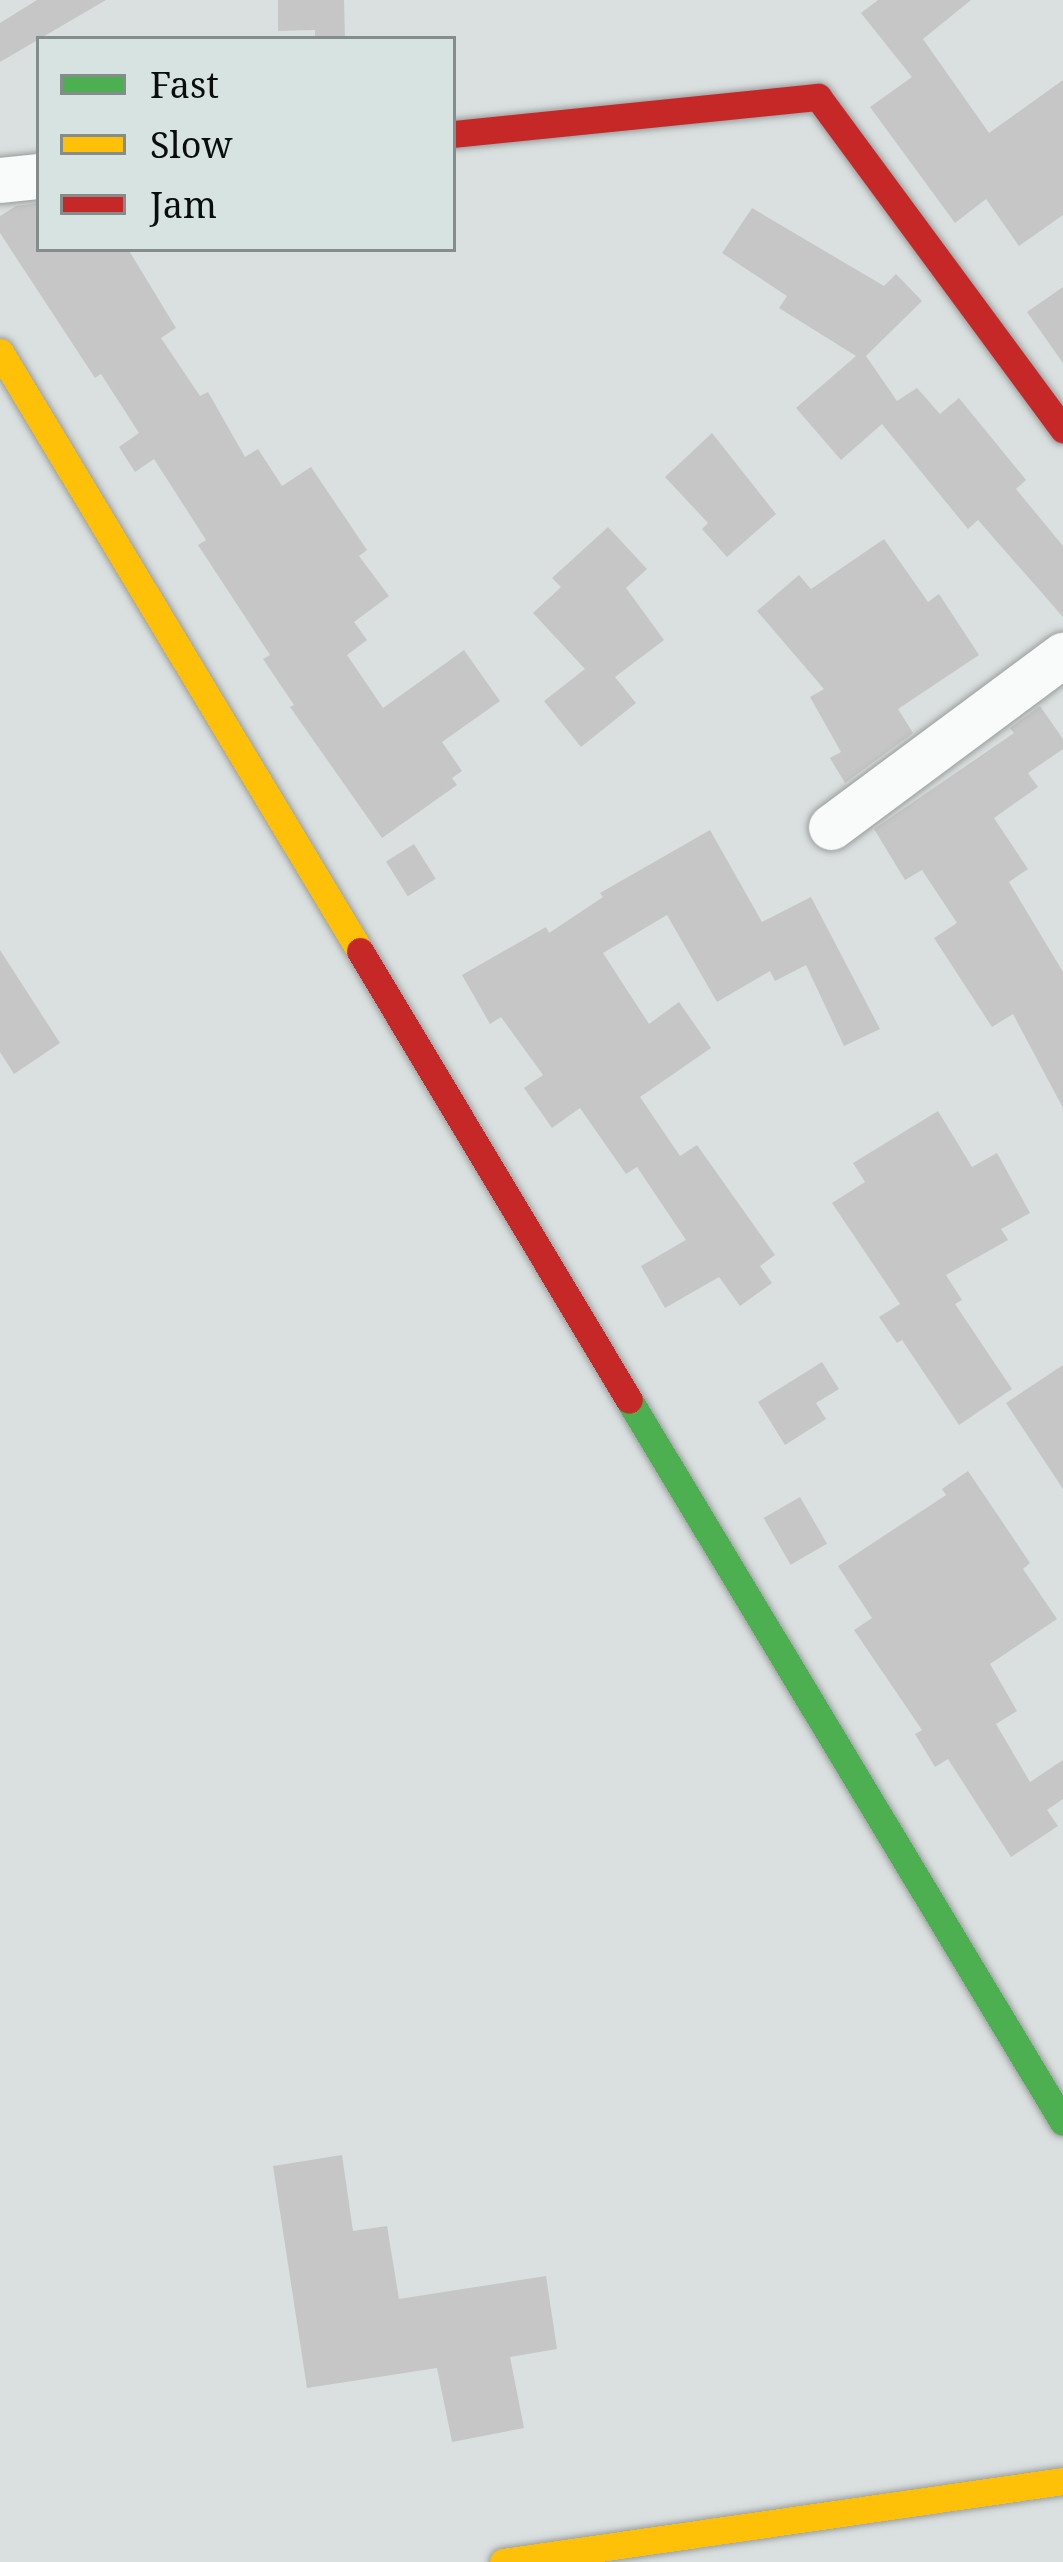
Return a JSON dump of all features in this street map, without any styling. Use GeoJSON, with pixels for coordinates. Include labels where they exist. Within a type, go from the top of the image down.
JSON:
{"type":"FeatureCollection","features":[{"type":"Feature","properties":{"kind":"main road"},"geometry":{"type":"LineString","coordinates":[[456,134],[818,97],[1063,429]]}},
{"type":"Feature","properties":{"kind":"main road"},"geometry":{"type":"LineString","coordinates":[[0,352],[1063,2122]]}},
{"type":"Feature","properties":{"kind":"main road"},"geometry":{"type":"LineString","coordinates":[[503,2562],[1063,2480]]}},
{"type":"Feature","properties":{"kind":"street"},"geometry":{"type":"LineString","coordinates":[[0,180],[36,176]]}},
{"type":"Feature","properties":{"kind":"street"},"geometry":{"type":"LineString","coordinates":[[831,827],[1063,655]]}},
{"type":"Feature","properties":{"kind":"building"},"geometry":{"type":"Polygon","coordinates":[[[37,0],[106,0],[44,36],[36,36],[36,41],[0,62],[0,23],[37,0]]]}},
{"type":"Feature","properties":{"kind":"building"},"geometry":{"type":"Polygon","coordinates":[[[278,0],[344,0],[345,36],[315,36],[315,30],[278,31],[278,0]]]}},
{"type":"Feature","properties":{"kind":"building"},"geometry":{"type":"Polygon","coordinates":[[[878,0],[971,0],[923,39],[989,133],[1063,80],[1063,215],[1019,246],[986,199],[955,223],[870,107],[912,77],[861,13],[878,0]]]}},
{"type":"Feature","properties":{"kind":"building"},"geometry":{"type":"Polygon","coordinates":[[[36,203],[36,252],[130,252],[176,328],[161,338],[200,396],[208,392],[245,457],[258,449],[282,486],[311,467],[367,550],[359,556],[389,596],[354,622],[367,640],[347,655],[383,708],[464,650],[500,701],[442,742],[462,771],[452,778],[457,785],[382,838],[290,707],[294,705],[263,659],[270,655],[198,545],[206,540],[154,459],[135,472],[119,447],[139,433],[101,374],[95,378],[0,233],[0,216],[16,206],[36,203]]]}},
{"type":"Feature","properties":{"kind":"building"},"geometry":{"type":"Polygon","coordinates":[[[752,208],[884,286],[896,274],[922,301],[866,356],[897,401],[917,388],[940,414],[959,398],[1026,480],[1016,489],[1063,546],[1063,617],[978,520],[968,529],[882,424],[841,460],[796,408],[856,356],[779,308],[787,296],[722,253],[752,208]]]}},
{"type":"Feature","properties":{"kind":"building"},"geometry":{"type":"Polygon","coordinates":[[[1063,287],[1063,363],[1027,312],[1063,287]]]}},
{"type":"Feature","properties":{"kind":"building"},"geometry":{"type":"Polygon","coordinates":[[[712,433],[776,514],[727,557],[702,529],[708,523],[665,477],[712,433]]]}},
{"type":"Feature","properties":{"kind":"building"},"geometry":{"type":"Polygon","coordinates":[[[608,527],[647,569],[626,588],[664,640],[615,677],[636,703],[581,747],[544,701],[585,669],[533,613],[561,587],[552,578],[608,527]]]}},
{"type":"Feature","properties":{"kind":"building"},"geometry":{"type":"Polygon","coordinates":[[[884,539],[928,602],[939,594],[979,655],[898,709],[913,733],[845,783],[830,758],[841,752],[810,697],[824,689],[757,611],[799,575],[811,589],[884,539]]]}},
{"type":"Feature","properties":{"kind":"building"},"geometry":{"type":"Polygon","coordinates":[[[1040,706],[1063,739],[1063,749],[1028,773],[1038,787],[994,818],[1028,869],[1009,882],[1063,972],[1063,1108],[1013,1014],[992,1027],[934,938],[957,923],[922,870],[905,880],[874,829],[1014,733],[1010,728],[1040,706]]]}},
{"type":"Feature","properties":{"kind":"building"},"geometry":{"type":"Polygon","coordinates":[[[710,830],[762,922],[811,897],[880,1029],[844,1046],[806,965],[775,981],[770,971],[717,1002],[667,915],[603,953],[649,1024],[679,1002],[711,1048],[640,1097],[680,1156],[697,1145],[775,1255],[760,1266],[772,1283],[740,1306],[719,1277],[665,1308],[641,1266],[686,1240],[637,1167],[626,1174],[580,1108],[552,1128],[524,1088],[543,1075],[501,1017],[490,1024],[462,975],[546,927],[549,933],[603,897],[600,893],[710,830]]]}},
{"type":"Feature","properties":{"kind":"building"},"geometry":{"type":"Polygon","coordinates":[[[414,844],[436,879],[408,896],[386,861],[414,844]]]}},
{"type":"Feature","properties":{"kind":"building"},"geometry":{"type":"Polygon","coordinates":[[[0,950],[60,1043],[14,1074],[0,1052],[0,950]]]}},
{"type":"Feature","properties":{"kind":"building"},"geometry":{"type":"Polygon","coordinates":[[[938,1111],[972,1167],[997,1153],[1030,1213],[1001,1229],[1008,1240],[946,1275],[962,1300],[955,1304],[1012,1389],[959,1425],[902,1340],[897,1343],[879,1317],[900,1304],[832,1203],[865,1182],[853,1163],[938,1111]]]}},
{"type":"Feature","properties":{"kind":"building"},"geometry":{"type":"Polygon","coordinates":[[[822,1362],[839,1389],[816,1403],[826,1419],[785,1445],[758,1402],[822,1362]]]}},
{"type":"Feature","properties":{"kind":"building"},"geometry":{"type":"Polygon","coordinates":[[[1063,1365],[1063,1489],[1006,1403],[1063,1365]]]}},
{"type":"Feature","properties":{"kind":"building"},"geometry":{"type":"Polygon","coordinates":[[[968,1471],[1030,1563],[1023,1569],[1057,1619],[990,1664],[1017,1711],[996,1724],[1030,1782],[1063,1760],[1063,1799],[1047,1810],[1058,1826],[1011,1857],[948,1759],[935,1767],[915,1734],[922,1730],[854,1630],[872,1618],[838,1566],[946,1495],[942,1489],[968,1471]]]}},
{"type":"Feature","properties":{"kind":"building"},"geometry":{"type":"Polygon","coordinates":[[[800,1497],[827,1544],[791,1565],[764,1518],[800,1497]]]}},
{"type":"Feature","properties":{"kind":"building"},"geometry":{"type":"Polygon","coordinates":[[[342,2155],[353,2231],[387,2226],[399,2299],[546,2276],[557,2349],[510,2357],[524,2428],[452,2442],[437,2368],[307,2388],[273,2166],[342,2155]]]}},
{"type":"Feature","properties":{"kind":"traffic: fast"},"geometry":{"type":"LineString","coordinates":[[629,1400],[1063,2122]]}},
{"type":"Feature","properties":{"kind":"traffic: slow"},"geometry":{"type":"LineString","coordinates":[[0,352],[360,951]]}},
{"type":"Feature","properties":{"kind":"traffic: slow"},"geometry":{"type":"LineString","coordinates":[[503,2562],[1063,2481]]}},
{"type":"Feature","properties":{"kind":"traffic: jam"},"geometry":{"type":"LineString","coordinates":[[456,134],[818,97],[1063,429]]}},
{"type":"Feature","properties":{"kind":"traffic: jam"},"geometry":{"type":"LineString","coordinates":[[360,951],[629,1400]]}}]}
